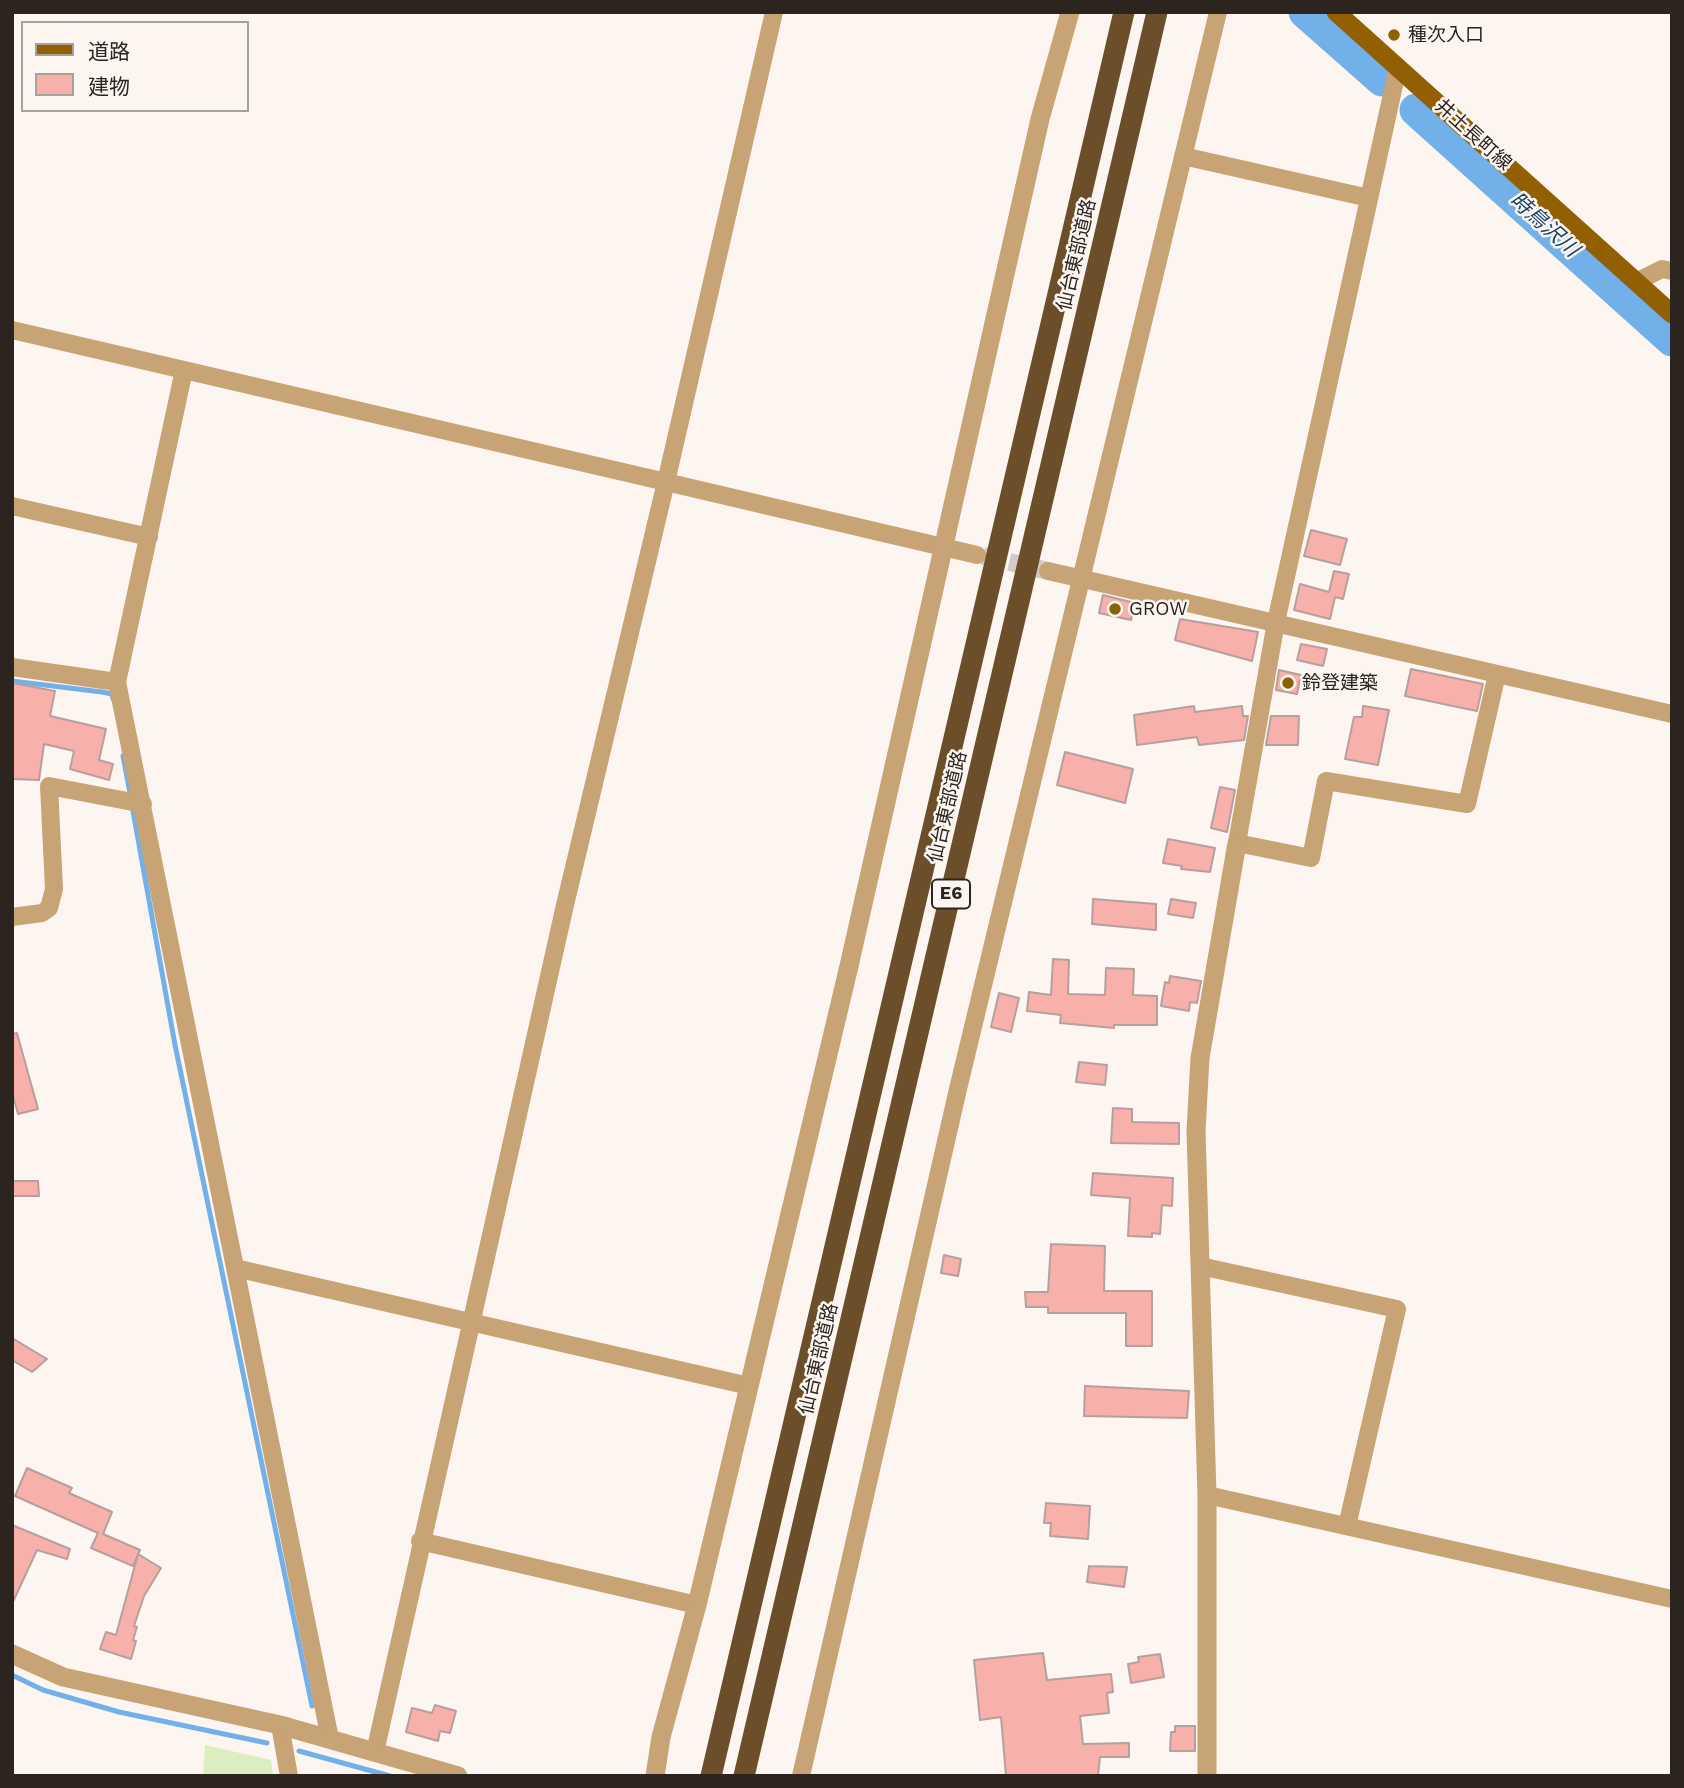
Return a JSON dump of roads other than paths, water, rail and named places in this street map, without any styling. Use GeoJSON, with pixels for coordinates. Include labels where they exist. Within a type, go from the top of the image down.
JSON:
{"type":"FeatureCollection","features":[{"type":"Feature","properties":{"kind":"highway","name":"仙台東部道路"},"geometry":{"type":"LineString","coordinates":[[711,1776],[1124,12]]}},
{"type":"Feature","properties":{"kind":"highway","name":"仙台東部道路"},"geometry":{"type":"LineString","coordinates":[[744,1776],[1157,12]]}},
{"type":"Feature","properties":{"kind":"main road","name":"井土長町線"},"geometry":{"type":"LineString","coordinates":[[1336,12],[1672,314]]}},
{"type":"Feature","properties":{"kind":"street"},"geometry":{"type":"LineString","coordinates":[[375,1752],[420,1541],[565,905],[774,12]]}},
{"type":"Feature","properties":{"kind":"street"},"geometry":{"type":"LineString","coordinates":[[655,1776],[661,1737],[697,1605],[749,1386],[1040,119],[1070,12]]}},
{"type":"Feature","properties":{"kind":"street"},"geometry":{"type":"LineString","coordinates":[[801,1776],[958,1089],[1218,12]]}},
{"type":"Feature","properties":{"kind":"street"},"geometry":{"type":"LineString","coordinates":[[1207,1776],[1207,1494],[1196,1131],[1200,1058],[1276,622],[1398,67]]}},
{"type":"Feature","properties":{"kind":"street"},"geometry":{"type":"LineString","coordinates":[[1183,156],[1369,198]]}},
{"type":"Feature","properties":{"kind":"street"},"geometry":{"type":"LineString","coordinates":[[1636,282],[1662,269],[1672,271]]}},
{"type":"Feature","properties":{"kind":"street"},"geometry":{"type":"LineString","coordinates":[[12,330],[977,555]]}},
{"type":"Feature","properties":{"kind":"street"},"geometry":{"type":"LineString","coordinates":[[184,370],[117,682],[330,1739]]}},
{"type":"Feature","properties":{"kind":"street"},"geometry":{"type":"LineString","coordinates":[[12,506],[149,537]]}},
{"type":"Feature","properties":{"kind":"street"},"geometry":{"type":"LineString","coordinates":[[1048,571],[1672,714]]}},
{"type":"Feature","properties":{"kind":"street"},"geometry":{"type":"LineString","coordinates":[[12,667],[117,682]]}},
{"type":"Feature","properties":{"kind":"street"},"geometry":{"type":"LineString","coordinates":[[1237,843],[1311,858],[1326,781],[1467,804],[1497,674]]}},
{"type":"Feature","properties":{"kind":"street"},"geometry":{"type":"LineString","coordinates":[[12,917],[42,913],[49,908],[52,899],[54,889],[49,786],[143,804]]}},
{"type":"Feature","properties":{"kind":"street"},"geometry":{"type":"LineString","coordinates":[[1200,1266],[1397,1309],[1346,1526]]}},
{"type":"Feature","properties":{"kind":"street"},"geometry":{"type":"LineString","coordinates":[[235,1268],[749,1386]]}},
{"type":"Feature","properties":{"kind":"street"},"geometry":{"type":"LineString","coordinates":[[1207,1494],[1672,1599]]}},
{"type":"Feature","properties":{"kind":"street"},"geometry":{"type":"LineString","coordinates":[[420,1541],[697,1605]]}},
{"type":"Feature","properties":{"kind":"street"},"geometry":{"type":"LineString","coordinates":[[12,1654],[63,1677],[280,1725],[458,1776]]}},
{"type":"Feature","properties":{"kind":"street"},"geometry":{"type":"LineString","coordinates":[[280,1725],[289,1776]]}},
{"type":"Feature","properties":{"kind":"waterway","name":"時鳥沢川"},"geometry":{"type":"LineString","coordinates":[[1305,12],[1382,80]]}},
{"type":"Feature","properties":{"kind":"waterway","name":"時鳥沢川"},"geometry":{"type":"LineString","coordinates":[[1416,110],[1672,340]]}},
{"type":"Feature","properties":{"kind":"waterway"},"geometry":{"type":"LineString","coordinates":[[12,681],[102,692],[112,694],[113,699]]}},
{"type":"Feature","properties":{"kind":"waterway"},"geometry":{"type":"LineString","coordinates":[[123,756],[130,793]]}},
{"type":"Feature","properties":{"kind":"waterway"},"geometry":{"type":"LineString","coordinates":[[133,811],[175,1045],[312,1706]]}},
{"type":"Feature","properties":{"kind":"waterway"},"geometry":{"type":"LineString","coordinates":[[12,1675],[43,1690],[119,1712],[267,1743]]}},
{"type":"Feature","properties":{"kind":"waterway"},"geometry":{"type":"LineString","coordinates":[[299,1751],[390,1776]]}},
{"type":"Feature","properties":{"kind":"tunnel"},"geometry":{"type":"LineString","coordinates":[[983,556],[1048,571]]}},
{"type":"Feature","properties":{"kind":"place","name":"種次入口"},"geometry":{"type":"Point","coordinates":[1394,35]}},
{"type":"Feature","properties":{"kind":"place","name":"GROW"},"geometry":{"type":"Point","coordinates":[1115,609]}},
{"type":"Feature","properties":{"kind":"place","name":"鈴登建築"},"geometry":{"type":"Point","coordinates":[1288,683]}}]}
